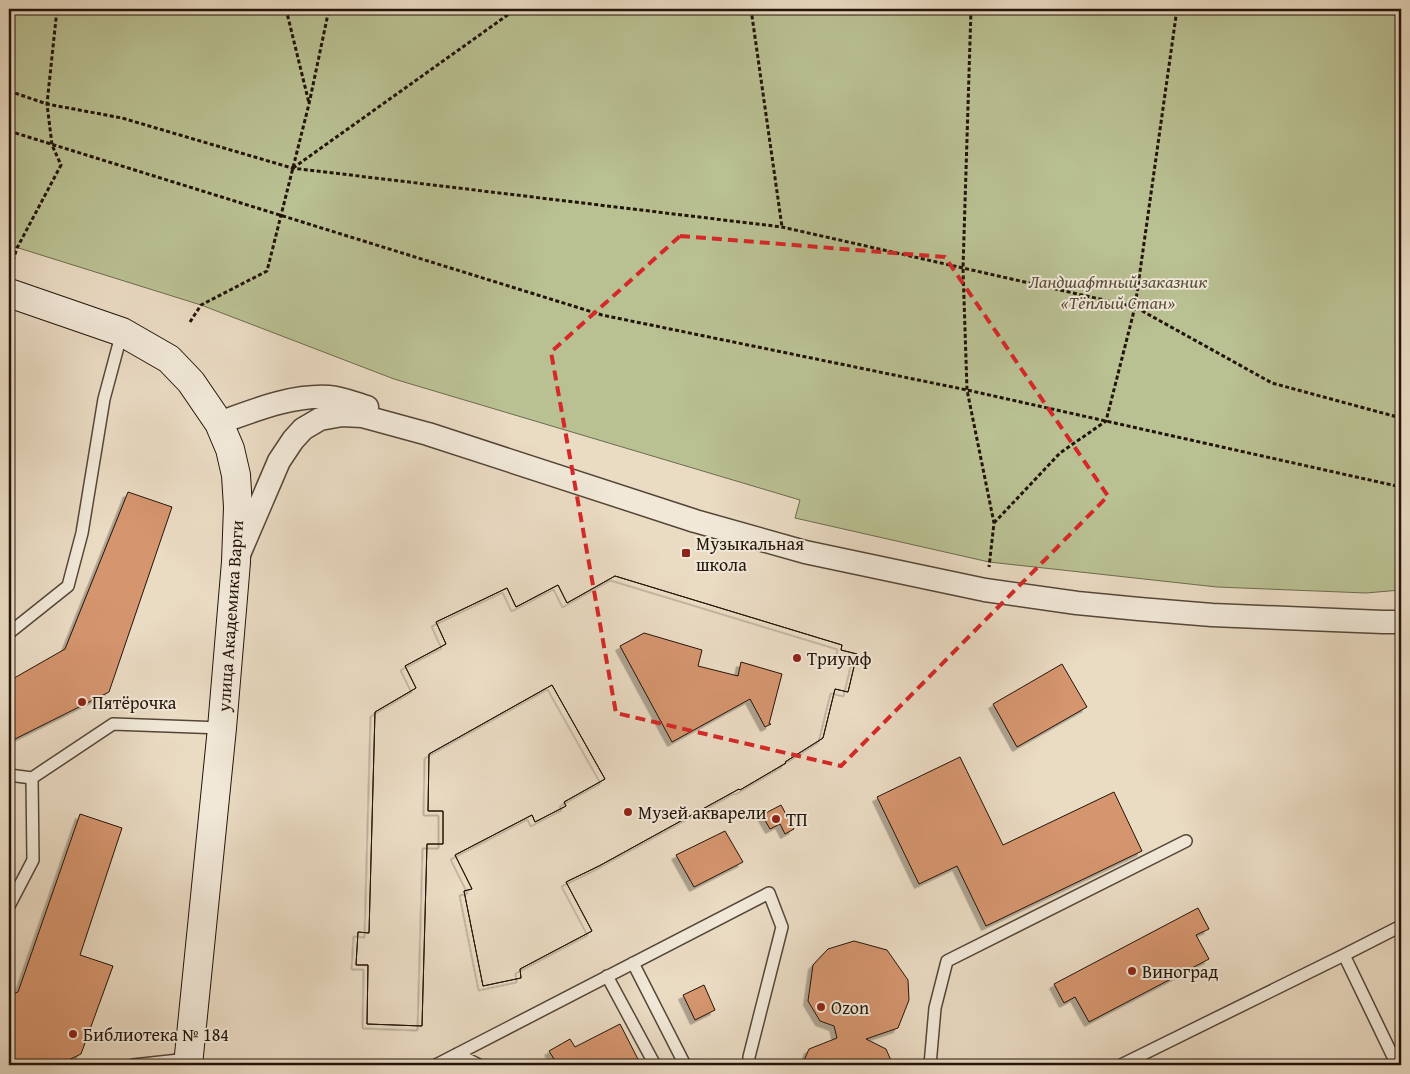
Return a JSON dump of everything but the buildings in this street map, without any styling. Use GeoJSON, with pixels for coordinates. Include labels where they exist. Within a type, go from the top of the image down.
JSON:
{"type":"FeatureCollection","features":[{"type":"Feature","properties":{"kind":"street","name":"улица Академика Варги"},"geometry":{"type":"LineString","coordinates":[[9,283],[122,332],[169,359],[191,382],[219,423],[230,449],[236,476],[238,507],[236,562],[222,728],[189,1062]]}},
{"type":"Feature","properties":{"kind":"street"},"geometry":{"type":"LineString","coordinates":[[219,423],[274,404],[303,398],[332,397],[370,408],[428,434]]}},
{"type":"Feature","properties":{"kind":"street"},"geometry":{"type":"LineString","coordinates":[[236,562],[278,461],[303,429],[320,419],[342,415],[362,416],[428,434],[716,528],[806,552],[986,590],[1086,604],[1212,615],[1401,622]]}},
{"type":"Feature","properties":{"kind":"lane"},"geometry":{"type":"LineString","coordinates":[[9,632],[68,586],[82,533],[104,399],[122,332]]}},
{"type":"Feature","properties":{"kind":"lane"},"geometry":{"type":"LineString","coordinates":[[9,775],[32,778],[113,724],[222,728]]}},
{"type":"Feature","properties":{"kind":"lane"},"geometry":{"type":"LineString","coordinates":[[9,906],[33,860],[32,778]]}},
{"type":"Feature","properties":{"kind":"lane"},"geometry":{"type":"LineString","coordinates":[[930,1065],[935,1008],[948,961],[1186,841]]}},
{"type":"Feature","properties":{"kind":"lane"},"geometry":{"type":"LineString","coordinates":[[436,1065],[768,893],[782,927],[749,1057],[749,1065]]}},
{"type":"Feature","properties":{"kind":"lane"},"geometry":{"type":"LineString","coordinates":[[1121,1065],[1401,926]]}},
{"type":"Feature","properties":{"kind":"lane"},"geometry":{"type":"LineString","coordinates":[[1344,955],[1397,1065]]}},
{"type":"Feature","properties":{"kind":"lane"},"geometry":{"type":"LineString","coordinates":[[633,963],[685,1065]]}},
{"type":"Feature","properties":{"kind":"lane"},"geometry":{"type":"LineString","coordinates":[[607,976],[655,1065]]}},
{"type":"Feature","properties":{"kind":"lane"},"geometry":{"type":"LineString","coordinates":[[457,1054],[479,1065]]}},
{"type":"Feature","properties":{"kind":"lane"},"geometry":{"type":"LineString","coordinates":[[133,1065],[189,1062]]}},
{"type":"Feature","properties":{"kind":"path"},"geometry":{"type":"LineString","coordinates":[[9,283],[17,248],[61,165],[52,145],[47,104],[57,9]]}},
{"type":"Feature","properties":{"kind":"path"},"geometry":{"type":"LineString","coordinates":[[286,9],[309,104]]}},
{"type":"Feature","properties":{"kind":"path"},"geometry":{"type":"LineString","coordinates":[[190,322],[201,305],[267,271],[309,104],[329,9]]}},
{"type":"Feature","properties":{"kind":"path"},"geometry":{"type":"LineString","coordinates":[[292,168],[516,9]]}},
{"type":"Feature","properties":{"kind":"path"},"geometry":{"type":"LineString","coordinates":[[751,9],[782,227]]}},
{"type":"Feature","properties":{"kind":"path"},"geometry":{"type":"LineString","coordinates":[[971,9],[963,268],[967,390],[994,523],[989,562]]}},
{"type":"Feature","properties":{"kind":"path"},"geometry":{"type":"LineString","coordinates":[[994,523],[1060,453],[1106,421],[1135,307],[1177,9]]}},
{"type":"Feature","properties":{"kind":"path"},"geometry":{"type":"LineString","coordinates":[[9,91],[47,104],[122,118],[292,168],[782,227],[1135,307],[1272,383],[1401,418]]}},
{"type":"Feature","properties":{"kind":"path"},"geometry":{"type":"LineString","coordinates":[[9,131],[602,315],[967,390],[1401,487]]}},
{"type":"Feature","properties":{"kind":"highlighted area"},"geometry":{"type":"Polygon","coordinates":[[[680,236],[945,257],[1108,496],[841,766],[616,713],[551,352],[680,236]]]}},
{"type":"Feature","properties":{"kind":"green space","name":"Ландшафтный заказник «Тёплый Стан»"},"geometry":{"type":"Polygon","coordinates":[[[9,9],[1401,9],[1401,590],[1366,593],[1217,587],[989,562],[795,518],[800,500],[394,379],[201,305],[9,245],[9,9]]]}},
{"type":"Feature","properties":{"kind":"place","name":"Музыкальная школа"},"geometry":{"type":"Point","coordinates":[686,553]}},
{"type":"Feature","properties":{"kind":"place","name":"Триумф"},"geometry":{"type":"Point","coordinates":[797,658]}},
{"type":"Feature","properties":{"kind":"place","name":"Пятёрочка"},"geometry":{"type":"Point","coordinates":[82,702]}},
{"type":"Feature","properties":{"kind":"place","name":"Музей акварели"},"geometry":{"type":"Point","coordinates":[628,812]}},
{"type":"Feature","properties":{"kind":"place","name":"ТП"},"geometry":{"type":"Point","coordinates":[776,819]}},
{"type":"Feature","properties":{"kind":"place","name":"Виноград"},"geometry":{"type":"Point","coordinates":[1132,971]}},
{"type":"Feature","properties":{"kind":"place","name":"Ozon"},"geometry":{"type":"Point","coordinates":[821,1007]}},
{"type":"Feature","properties":{"kind":"place","name":"Библиотека № 184"},"geometry":{"type":"Point","coordinates":[73,1034]}}]}
